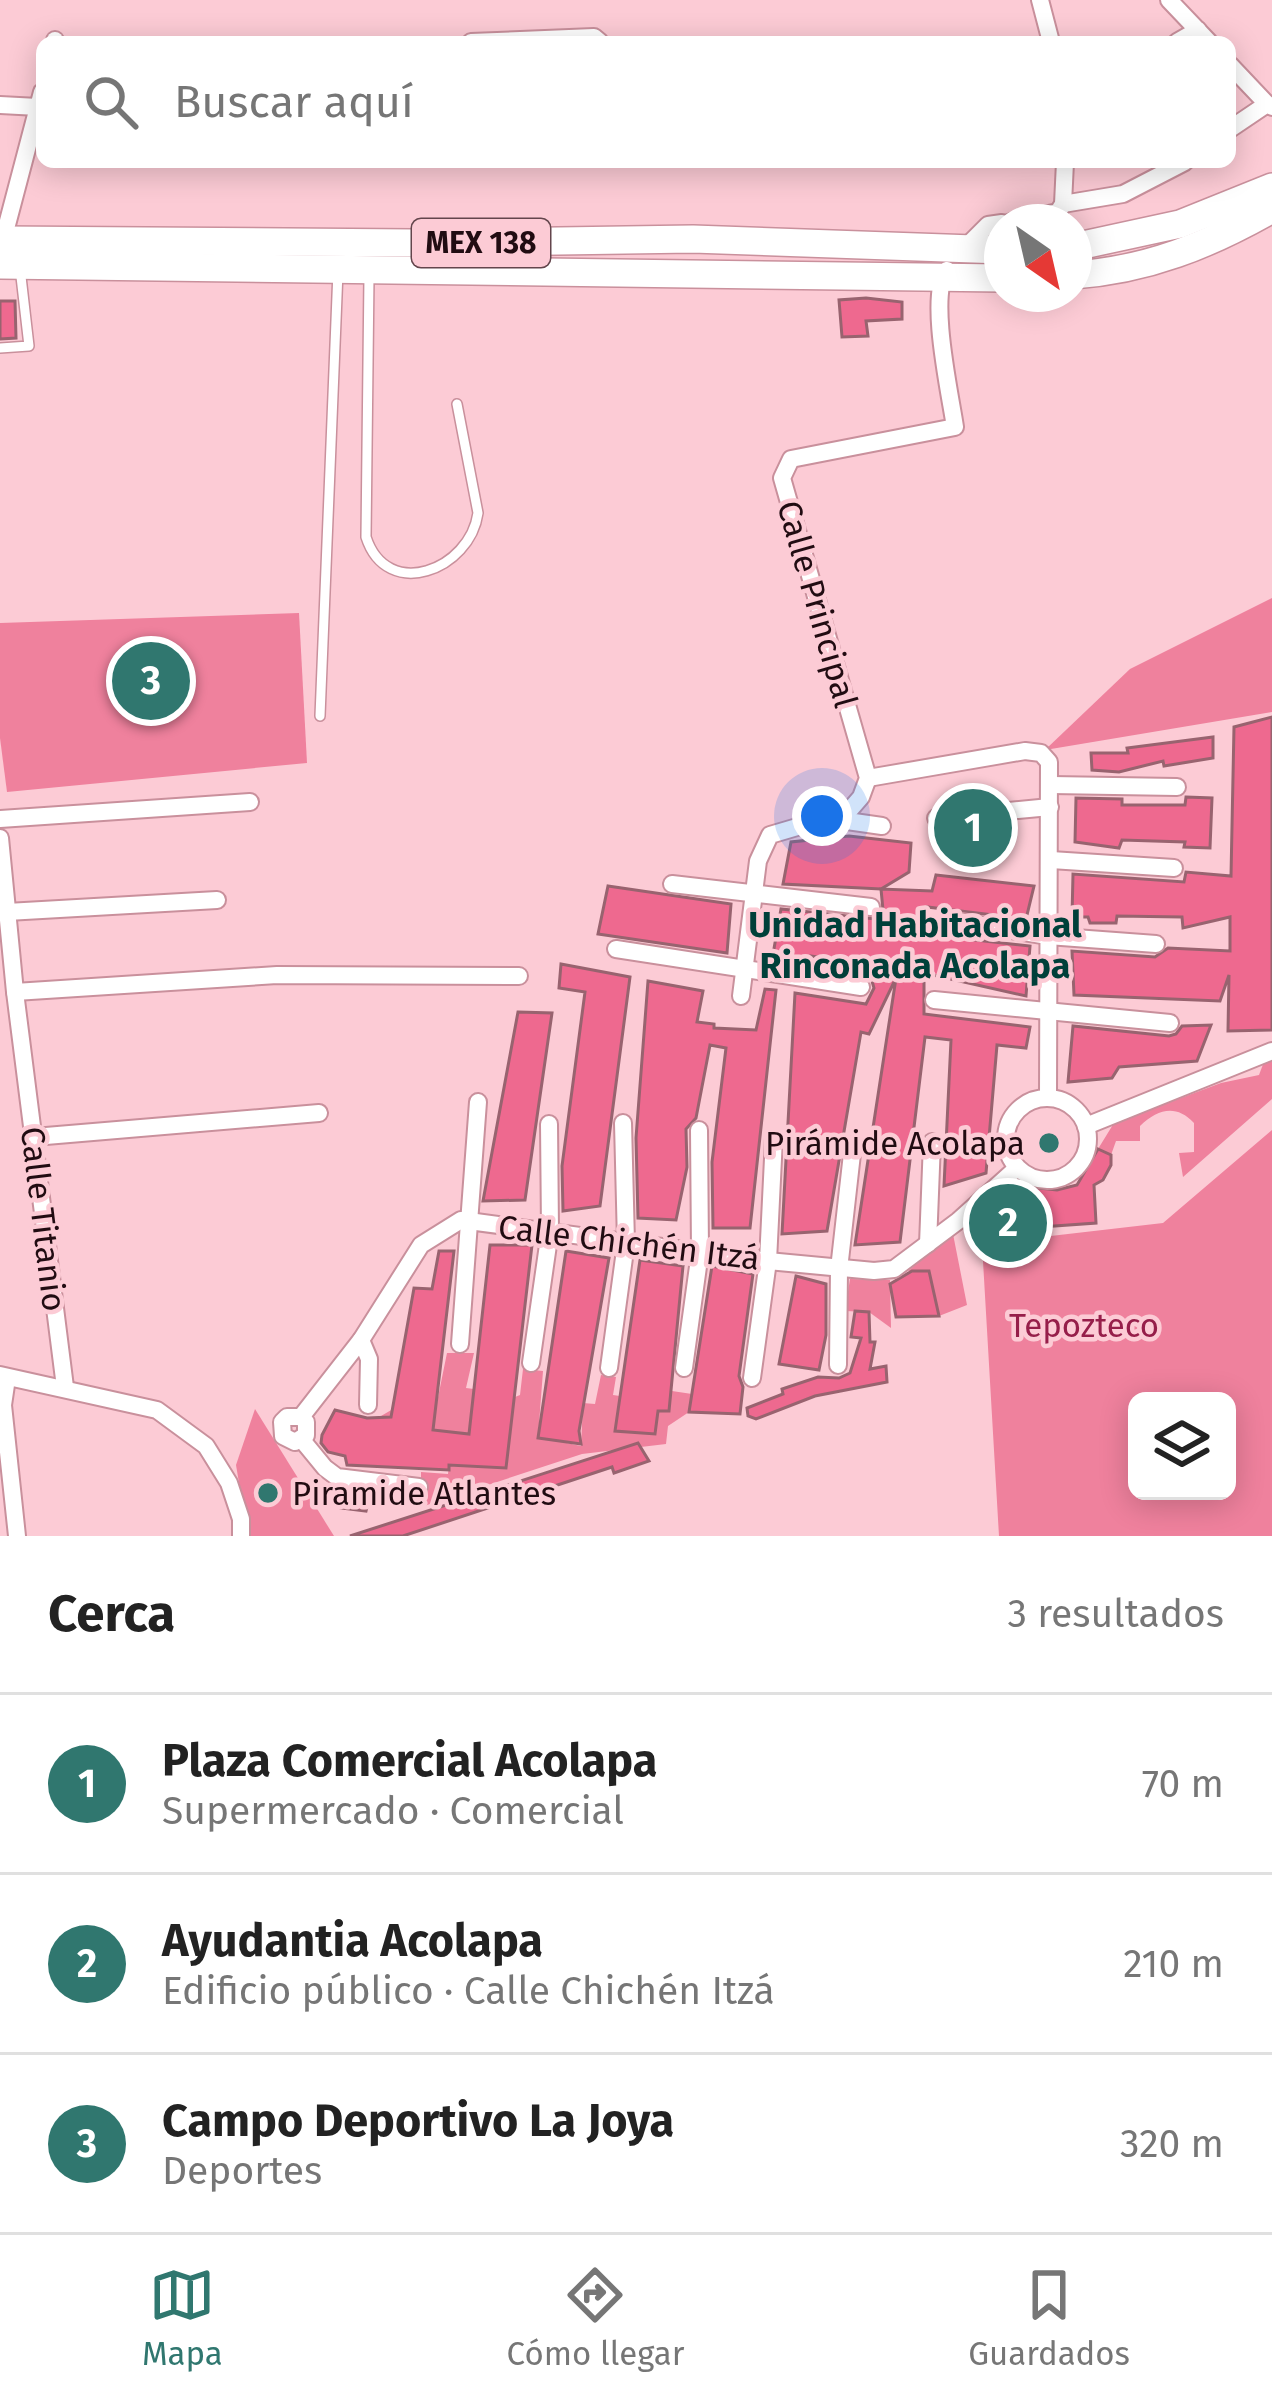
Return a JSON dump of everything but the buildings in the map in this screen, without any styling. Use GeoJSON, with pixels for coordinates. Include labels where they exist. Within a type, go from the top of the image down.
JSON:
{"type":"FeatureCollection","features":[{"type":"Feature","properties":{"kind":"main road"},"geometry":{"type":"LineString","coordinates":[[1092,243],[1180,224],[1272,187]]}},
{"type":"Feature","properties":{"kind":"main road"},"geometry":{"type":"LineString","coordinates":[[1092,272],[1195,250],[1272,209]]}},
{"type":"Feature","properties":{"kind":"main road","name":"MEX 138"},"geometry":{"type":"LineString","coordinates":[[6,252],[339,242],[758,240],[984,250]]}},
{"type":"Feature","properties":{"kind":"main road"},"geometry":{"type":"LineString","coordinates":[[758,240],[758,274]]}},
{"type":"Feature","properties":{"kind":"main road","name":"MEX 138"},"geometry":{"type":"LineString","coordinates":[[6,252],[338,272],[984,278]]}},
{"type":"Feature","properties":{"kind":"street"},"geometry":{"type":"LineString","coordinates":[[1040,0],[1050,36]]}},
{"type":"Feature","properties":{"kind":"street"},"geometry":{"type":"LineString","coordinates":[[1169,0],[1203,36]]}},
{"type":"Feature","properties":{"kind":"street"},"geometry":{"type":"LineString","coordinates":[[1236,71],[1269,106],[1236,125]]}},
{"type":"Feature","properties":{"kind":"street"},"geometry":{"type":"LineString","coordinates":[[0,104],[36,100]]}},
{"type":"Feature","properties":{"kind":"street"},"geometry":{"type":"LineString","coordinates":[[6,252],[36,117]]}},
{"type":"Feature","properties":{"kind":"street"},"geometry":{"type":"LineString","coordinates":[[1060,204],[1064,168]]}},
{"type":"Feature","properties":{"kind":"street"},"geometry":{"type":"LineString","coordinates":[[1078,204],[1123,194],[1173,168]]}},
{"type":"Feature","properties":{"kind":"street"},"geometry":{"type":"LineString","coordinates":[[941,278],[984,229]]}},
{"type":"Feature","properties":{"kind":"street","name":"Calle Principal"},"geometry":{"type":"LineString","coordinates":[[868,778],[782,478],[790,459],[955,427],[941,326],[941,278]]}},
{"type":"Feature","properties":{"kind":"street"},"geometry":{"type":"LineString","coordinates":[[882,826],[847,821],[868,778],[1025,751],[1041,753],[1049,762],[1048,1098]]}},
{"type":"Feature","properties":{"kind":"street"},"geometry":{"type":"LineString","coordinates":[[1051,784],[1178,787]]}},
{"type":"Feature","properties":{"kind":"street"},"geometry":{"type":"LineString","coordinates":[[0,820],[250,802]]}},
{"type":"Feature","properties":{"kind":"street"},"geometry":{"type":"LineString","coordinates":[[936,818],[1050,807]]}},
{"type":"Feature","properties":{"kind":"street"},"geometry":{"type":"LineString","coordinates":[[742,996],[758,861],[770,835],[848,812]]}},
{"type":"Feature","properties":{"kind":"street","name":"Calle Titanio"},"geometry":{"type":"LineString","coordinates":[[0,838],[65,1387]]}},
{"type":"Feature","properties":{"kind":"street"},"geometry":{"type":"LineString","coordinates":[[1051,860],[1174,868]]}},
{"type":"Feature","properties":{"kind":"street"},"geometry":{"type":"LineString","coordinates":[[672,884],[871,907]]}},
{"type":"Feature","properties":{"kind":"street"},"geometry":{"type":"LineString","coordinates":[[7,912],[217,900]]}},
{"type":"Feature","properties":{"kind":"street"},"geometry":{"type":"LineString","coordinates":[[950,920],[1156,944]]}},
{"type":"Feature","properties":{"kind":"street"},"geometry":{"type":"LineString","coordinates":[[616,949],[861,987]]}},
{"type":"Feature","properties":{"kind":"street"},"geometry":{"type":"LineString","coordinates":[[15,992],[277,975],[519,976]]}},
{"type":"Feature","properties":{"kind":"street"},"geometry":{"type":"LineString","coordinates":[[934,1000],[1170,1023]]}},
{"type":"Feature","properties":{"kind":"street"},"geometry":{"type":"LineString","coordinates":[[1086,1126],[1272,1051]]}},
{"type":"Feature","properties":{"kind":"street"},"geometry":{"type":"LineString","coordinates":[[1064,1101],[1086,1126],[1088,1144],[1082,1162],[1069,1175],[1051,1181],[1032,1179],[1007,1152],[1006,1132],[1014,1114],[1029,1102],[1064,1101]]}},
{"type":"Feature","properties":{"kind":"street"},"geometry":{"type":"LineString","coordinates":[[460,1344],[478,1102]]}},
{"type":"Feature","properties":{"kind":"street"},"geometry":{"type":"LineString","coordinates":[[34,1137],[319,1113]]}},
{"type":"Feature","properties":{"kind":"street"},"geometry":{"type":"LineString","coordinates":[[609,1368],[626,1243],[623,1123]]}},
{"type":"Feature","properties":{"kind":"street"},"geometry":{"type":"LineString","coordinates":[[531,1363],[550,1231],[549,1124]]}},
{"type":"Feature","properties":{"kind":"street"},"geometry":{"type":"LineString","coordinates":[[684,1368],[700,1252],[699,1130]]}},
{"type":"Feature","properties":{"kind":"street"},"geometry":{"type":"LineString","coordinates":[[752,1378],[767,1261],[774,1138]]}},
{"type":"Feature","properties":{"kind":"street"},"geometry":{"type":"LineString","coordinates":[[928,1244],[932,1142]]}},
{"type":"Feature","properties":{"kind":"street"},"geometry":{"type":"LineString","coordinates":[[838,1365],[839,1269],[853,1145]]}},
{"type":"Feature","properties":{"kind":"street","name":"Calle Chichén Itzá"},"geometry":{"type":"LineString","coordinates":[[419,1487],[337,1477],[302,1440],[288,1441],[280,1429],[287,1417],[302,1417],[361,1340],[421,1245],[461,1220],[767,1261],[895,1269],[1017,1168]]}},
{"type":"Feature","properties":{"kind":"street"},"geometry":{"type":"LineString","coordinates":[[361,1340],[369,1359],[368,1405]]}},
{"type":"Feature","properties":{"kind":"street"},"geometry":{"type":"LineString","coordinates":[[16,1536],[3,1376],[157,1410],[206,1446],[229,1483],[241,1519],[241,1536]]}},
{"type":"Feature","properties":{"kind":"lane"},"geometry":{"type":"LineString","coordinates":[[320,716],[339,242]]}},
{"type":"Feature","properties":{"kind":"lane"},"geometry":{"type":"LineString","coordinates":[[0,349],[29,346],[6,252]]}},
{"type":"Feature","properties":{"kind":"lane"},"geometry":{"type":"LineString","coordinates":[[369,271],[366,537],[372,556],[386,568],[435,571],[454,558],[476,531],[478,513],[457,404]]}},
{"type":"Feature","properties":{"kind":"green space"},"geometry":{"type":"Polygon","coordinates":[[[1272,598],[1272,712],[1045,750],[1130,669],[1272,598]]]}},
{"type":"Feature","properties":{"kind":"green space"},"geometry":{"type":"Polygon","coordinates":[[[299,613],[307,763],[7,792],[0,738],[0,623],[299,613]]]}},
{"type":"Feature","properties":{"kind":"green space"},"geometry":{"type":"Polygon","coordinates":[[[1272,1057],[1272,1099],[1183,1177],[1179,1153],[1194,1152],[1194,1123],[1174,1111],[1140,1126],[1140,1141],[1116,1141],[1111,1155],[1098,1149],[1114,1123],[1221,1083],[1259,1075],[1265,1059],[1272,1057]]]}},
{"type":"Feature","properties":{"kind":"green space","name":"Tepozteco"},"geometry":{"type":"Polygon","coordinates":[[[1272,1130],[1272,1536],[999,1536],[982,1244],[1163,1223],[1272,1130]]]}},
{"type":"Feature","properties":{"kind":"green space"},"geometry":{"type":"Polygon","coordinates":[[[953,1234],[967,1305],[939,1316],[929,1271],[908,1271],[953,1234]]]}},
{"type":"Feature","properties":{"kind":"green space"},"geometry":{"type":"Polygon","coordinates":[[[850,1279],[890,1280],[891,1328],[869,1312],[845,1311],[850,1279]]]}},
{"type":"Feature","properties":{"kind":"green space"},"geometry":{"type":"Polygon","coordinates":[[[447,1353],[474,1353],[466,1388],[474,1389],[505,1468],[523,1369],[543,1371],[538,1437],[581,1446],[583,1403],[595,1404],[601,1375],[616,1377],[613,1395],[620,1396],[616,1431],[654,1434],[658,1411],[668,1411],[672,1391],[692,1394],[689,1412],[668,1426],[666,1444],[582,1454],[421,1507],[421,1472],[448,1474],[452,1433],[381,1425],[381,1416],[393,1409],[435,1412],[447,1353]]]}},
{"type":"Feature","properties":{"kind":"green space"},"geometry":{"type":"Polygon","coordinates":[[[255,1409],[334,1536],[248,1536],[236,1465],[255,1409]]]}},
{"type":"Feature","properties":{"kind":"place","name":"Campo Deportivo La Joya"},"geometry":{"type":"Point","coordinates":[151,681]}},
{"type":"Feature","properties":{"kind":"place","name":"Plaza Comercial Acolapa"},"geometry":{"type":"Point","coordinates":[973,828]}},
{"type":"Feature","properties":{"kind":"place","name":"Pirámide Acolapa"},"geometry":{"type":"Point","coordinates":[1049,1143]}},
{"type":"Feature","properties":{"kind":"place","name":"Ayudantia Acolapa"},"geometry":{"type":"Point","coordinates":[1008,1223]}},
{"type":"Feature","properties":{"kind":"place","name":"Piramide Atlantes"},"geometry":{"type":"Point","coordinates":[268,1493]}},
{"type":"Feature","properties":{"kind":"district","name":"Unidad Habitacional Rinconada Acolapa"},"geometry":{"type":"Point","coordinates":[915,944]}}]}
